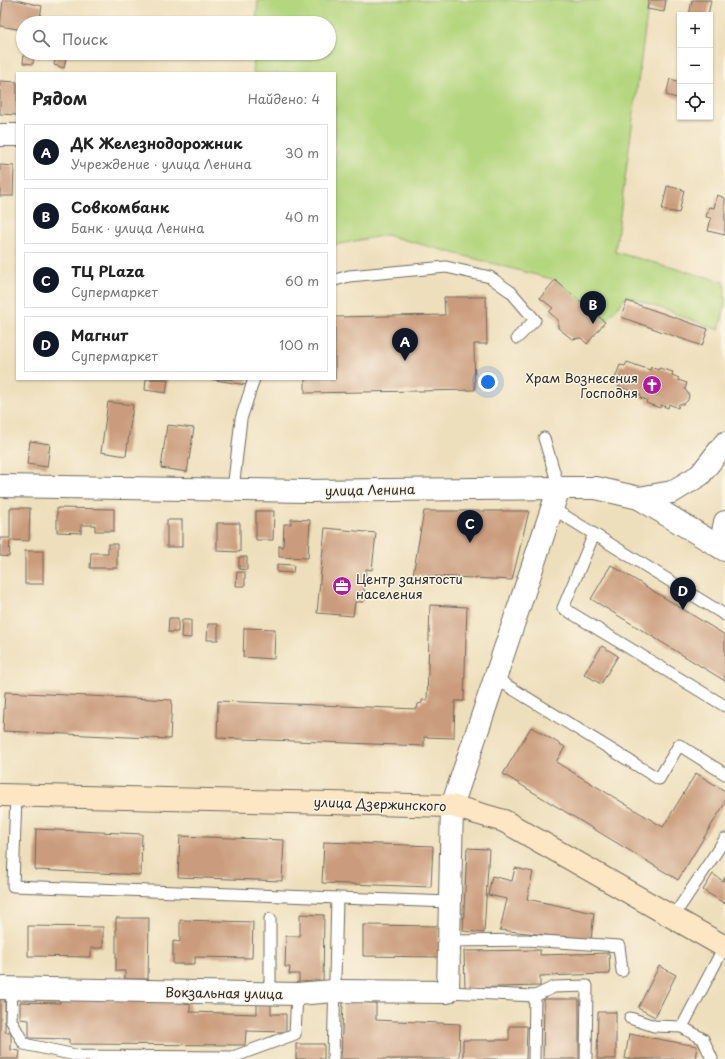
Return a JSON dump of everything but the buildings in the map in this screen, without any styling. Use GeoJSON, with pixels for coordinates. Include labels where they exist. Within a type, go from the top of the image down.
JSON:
{"type":"FeatureCollection","features":[{"type":"Feature","properties":{"kind":"main road","name":"улица Дзержинского"},"geometry":{"type":"LineString","coordinates":[[8,795],[452,806],[504,820],[724,947]]}},
{"type":"Feature","properties":{"kind":"street"},"geometry":{"type":"LineString","coordinates":[[0,135],[16,135]]}},
{"type":"Feature","properties":{"kind":"street"},"geometry":{"type":"LineString","coordinates":[[639,498],[672,492],[700,475],[725,443]]}},
{"type":"Feature","properties":{"kind":"street","name":"улица Ленина"},"geometry":{"type":"LineString","coordinates":[[0,486],[556,498],[596,488],[639,498],[722,549]]}},
{"type":"Feature","properties":{"kind":"street"},"geometry":{"type":"LineString","coordinates":[[448,992],[452,806],[556,498]]}},
{"type":"Feature","properties":{"kind":"street"},"geometry":{"type":"LineString","coordinates":[[722,549],[725,522]]}},
{"type":"Feature","properties":{"kind":"street","name":"Вокзальная улица"},"geometry":{"type":"LineString","coordinates":[[6,988],[270,994],[297,994],[334,991],[448,992]]}},
{"type":"Feature","properties":{"kind":"lane"},"geometry":{"type":"LineString","coordinates":[[336,280],[349,276],[446,267],[490,277],[511,292],[535,320],[517,338]]}},
{"type":"Feature","properties":{"kind":"lane"},"geometry":{"type":"LineString","coordinates":[[233,490],[241,419],[254,380]]}},
{"type":"Feature","properties":{"kind":"lane"},"geometry":{"type":"LineString","coordinates":[[544,438],[556,498],[594,534],[725,615]]}},
{"type":"Feature","properties":{"kind":"lane"},"geometry":{"type":"LineString","coordinates":[[594,534],[563,608],[725,706]]}},
{"type":"Feature","properties":{"kind":"lane"},"geometry":{"type":"LineString","coordinates":[[495,678],[658,779],[679,745],[725,774]]}},
{"type":"Feature","properties":{"kind":"lane"},"geometry":{"type":"LineString","coordinates":[[8,795],[13,886],[450,902]]}},
{"type":"Feature","properties":{"kind":"lane"},"geometry":{"type":"LineString","coordinates":[[673,917],[725,839]]}},
{"type":"Feature","properties":{"kind":"lane"},"geometry":{"type":"LineString","coordinates":[[332,1059],[337,898]]}},
{"type":"Feature","properties":{"kind":"lane"},"geometry":{"type":"LineString","coordinates":[[270,919],[270,994]]}},
{"type":"Feature","properties":{"kind":"lane"},"geometry":{"type":"LineString","coordinates":[[449,941],[527,940],[619,946],[622,971]]}},
{"type":"Feature","properties":{"kind":"lane"},"geometry":{"type":"LineString","coordinates":[[682,1027],[724,947]]}},
{"type":"Feature","properties":{"kind":"lane"},"geometry":{"type":"LineString","coordinates":[[448,992],[535,996],[554,987],[587,986],[586,1059]]}},
{"type":"Feature","properties":{"kind":"lane"},"geometry":{"type":"LineString","coordinates":[[6,988],[11,1020],[24,1044],[80,1056],[233,1057],[295,1034],[297,994]]}},
{"type":"Feature","properties":{"kind":"lane"},"geometry":{"type":"LineString","coordinates":[[534,1059],[535,996]]}},
{"type":"Feature","properties":{"kind":"lane"},"geometry":{"type":"LineString","coordinates":[[630,1018],[654,1026],[682,1027],[702,1039],[712,1059]]}},
{"type":"Feature","properties":{"kind":"green space"},"geometry":{"type":"Polygon","coordinates":[[[258,0],[649,0],[615,252],[725,282],[725,306],[719,330],[627,296],[605,322],[555,280],[386,235],[336,245],[336,72],[253,72],[254,60],[336,60],[336,16],[257,16],[258,0]]]}},
{"type":"Feature","properties":{"kind":"place","name":"Совкомбанк"},"geometry":{"type":"Point","coordinates":[593,324]}},
{"type":"Feature","properties":{"kind":"place","name":"ДК Железнодорожник"},"geometry":{"type":"Point","coordinates":[405,361]}},
{"type":"Feature","properties":{"kind":"place","name":"Храм Вознесения Господня"},"geometry":{"type":"Point","coordinates":[652,385]}},
{"type":"Feature","properties":{"kind":"place","name":"ТЦ PLaza"},"geometry":{"type":"Point","coordinates":[470,543]}},
{"type":"Feature","properties":{"kind":"place","name":"Центр занятости населения"},"geometry":{"type":"Point","coordinates":[342,586]}},
{"type":"Feature","properties":{"kind":"place","name":"Магнит"},"geometry":{"type":"Point","coordinates":[683,610]}}]}
